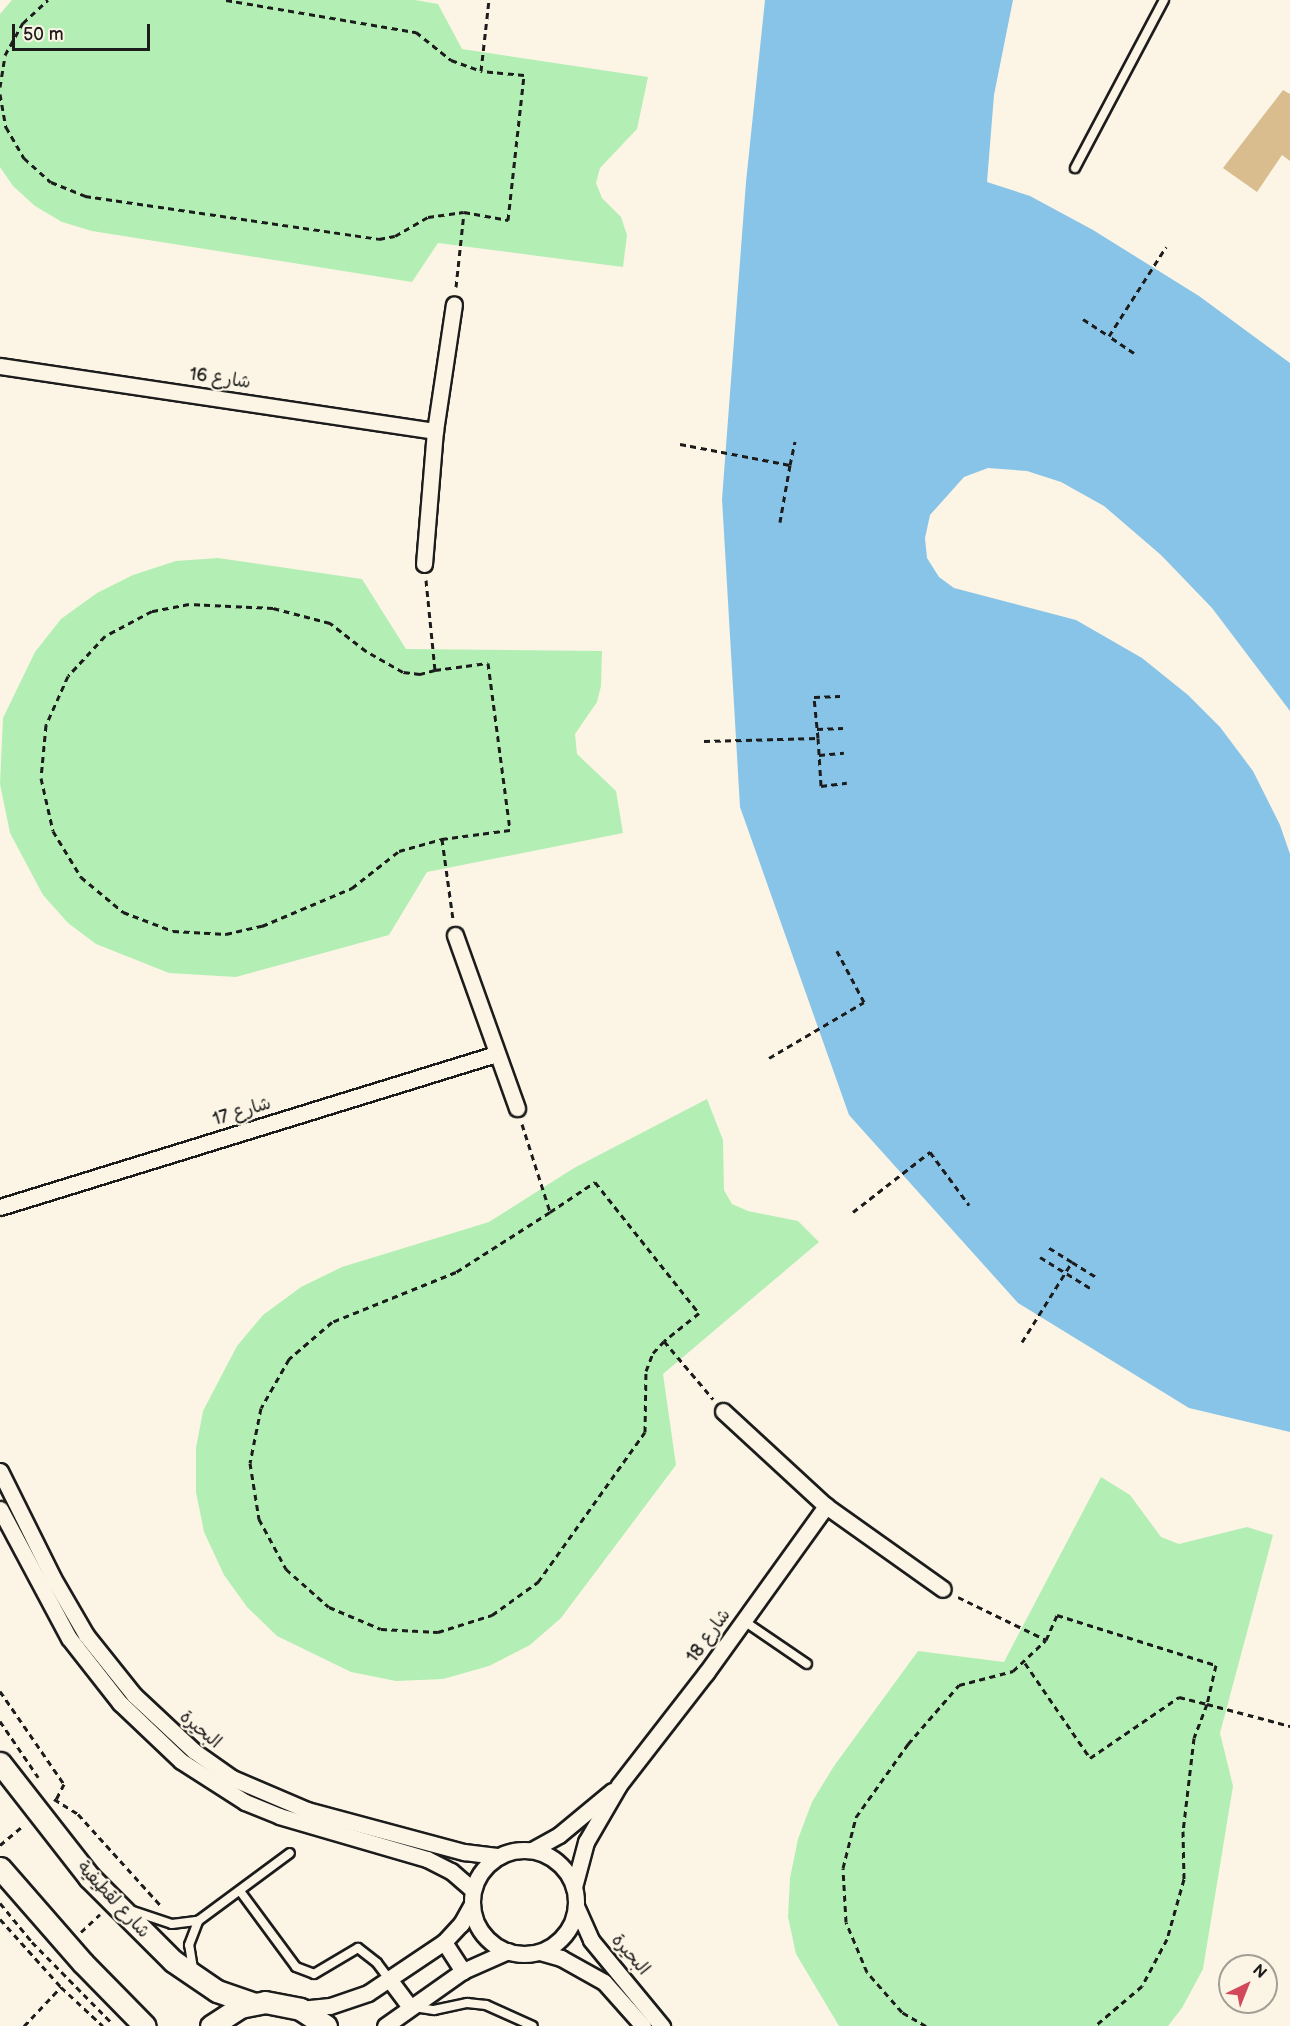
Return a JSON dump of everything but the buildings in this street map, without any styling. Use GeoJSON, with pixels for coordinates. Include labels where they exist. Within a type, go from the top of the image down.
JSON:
{"type":"FeatureCollection","features":[{"type":"Feature","properties":{"kind":"street"},"geometry":{"type":"LineString","coordinates":[[424,564],[435,431],[454,304]]}},
{"type":"Feature","properties":{"kind":"street","name":"شارع 16"},"geometry":{"type":"LineString","coordinates":[[0,366],[435,431]]}},
{"type":"Feature","properties":{"kind":"street"},"geometry":{"type":"LineString","coordinates":[[455,935],[517,1108]]}},
{"type":"Feature","properties":{"kind":"street","name":"شارع 17"},"geometry":{"type":"LineString","coordinates":[[0,1207],[496,1054]]}},
{"type":"Feature","properties":{"kind":"street"},"geometry":{"type":"LineString","coordinates":[[723,1411],[826,1506],[943,1589]]}},
{"type":"Feature","properties":{"kind":"street","name":"البحيرة"},"geometry":{"type":"LineString","coordinates":[[0,1471],[69,1608],[114,1684]]}},
{"type":"Feature","properties":{"kind":"street","name":"شارع 18"},"geometry":{"type":"LineString","coordinates":[[574,1887],[586,1842],[619,1785],[744,1621],[826,1506]]}},
{"type":"Feature","properties":{"kind":"street","name":"البحيرة"},"geometry":{"type":"LineString","coordinates":[[0,1509],[69,1638],[114,1684],[167,1728],[215,1767],[268,1795],[325,1822],[427,1859],[451,1871],[473,1897]]}},
{"type":"Feature","properties":{"kind":"street","name":"شارع لقطيفية"},"geometry":{"type":"LineString","coordinates":[[0,1762],[38,1814],[118,1906],[194,1977],[217,1991],[254,2004]]}},
{"type":"Feature","properties":{"kind":"street","name":"شارع 18"},"geometry":{"type":"LineString","coordinates":[[532,1850],[559,1835],[619,1785]]}},
{"type":"Feature","properties":{"kind":"street","name":"البحيرة"},"geometry":{"type":"LineString","coordinates":[[325,1822],[464,1852],[499,1856]]}},
{"type":"Feature","properties":{"kind":"street"},"geometry":{"type":"LineString","coordinates":[[300,2009],[354,2001],[444,1942],[462,1924],[487,1865],[499,1856],[532,1850],[562,1867],[574,1887],[576,1906],[565,1935],[540,1952],[508,1951],[463,1971],[385,2026]]}},
{"type":"Feature","properties":{"kind":"street"},"geometry":{"type":"LineString","coordinates":[[0,1868],[67,1946],[145,2026]]}},
{"type":"Feature","properties":{"kind":"street"},"geometry":{"type":"LineString","coordinates":[[473,1897],[482,1933],[508,1951]]}},
{"type":"Feature","properties":{"kind":"street","name":"البحيرة"},"geometry":{"type":"LineString","coordinates":[[576,1906],[591,1940],[662,2026]]}},
{"type":"Feature","properties":{"kind":"street"},"geometry":{"type":"LineString","coordinates":[[444,1942],[463,1971]]}},
{"type":"Feature","properties":{"kind":"street","name":"البحيرة"},"geometry":{"type":"LineString","coordinates":[[540,1952],[561,1958],[604,1982],[643,2026]]}},
{"type":"Feature","properties":{"kind":"street"},"geometry":{"type":"LineString","coordinates":[[389,1979],[409,2007]]}},
{"type":"Feature","properties":{"kind":"street"},"geometry":{"type":"LineString","coordinates":[[211,2026],[227,2013],[254,2004],[278,2003],[300,2009],[326,2026]]}},
{"type":"Feature","properties":{"kind":"lane"},"geometry":{"type":"LineString","coordinates":[[1075,168],[1164,0]]}},
{"type":"Feature","properties":{"kind":"lane"},"geometry":{"type":"LineString","coordinates":[[744,1621],[807,1664]]}},
{"type":"Feature","properties":{"kind":"lane"},"geometry":{"type":"LineString","coordinates":[[118,1906],[172,1924],[198,1921],[290,1853]]}},
{"type":"Feature","properties":{"kind":"lane"},"geometry":{"type":"LineString","coordinates":[[240,1891],[296,1966],[314,1974],[358,1948],[377,1963],[389,1979]]}},
{"type":"Feature","properties":{"kind":"lane"},"geometry":{"type":"LineString","coordinates":[[194,1977],[189,1945],[198,1921]]}},
{"type":"Feature","properties":{"kind":"lane"},"geometry":{"type":"LineString","coordinates":[[409,2007],[434,2010],[467,2003],[486,2005],[533,2026]]}},
{"type":"Feature","properties":{"kind":"path"},"geometry":{"type":"LineString","coordinates":[[0,87],[5,55],[23,23],[48,0]]}},
{"type":"Feature","properties":{"kind":"path"},"geometry":{"type":"LineString","coordinates":[[0,94],[6,127],[24,158],[51,182],[86,196],[379,239],[395,236],[428,217],[464,212],[508,220],[524,75],[481,70],[451,60],[416,32],[226,0]]}},
{"type":"Feature","properties":{"kind":"path"},"geometry":{"type":"LineString","coordinates":[[481,70],[489,0]]}},
{"type":"Feature","properties":{"kind":"path"},"geometry":{"type":"LineString","coordinates":[[454,304],[464,212]]}},
{"type":"Feature","properties":{"kind":"path"},"geometry":{"type":"LineString","coordinates":[[1109,336],[1166,247]]}},
{"type":"Feature","properties":{"kind":"path"},"geometry":{"type":"LineString","coordinates":[[1083,319],[1134,353]]}},
{"type":"Feature","properties":{"kind":"path"},"geometry":{"type":"LineString","coordinates":[[780,522],[795,442]]}},
{"type":"Feature","properties":{"kind":"path"},"geometry":{"type":"LineString","coordinates":[[680,444],[790,465]]}},
{"type":"Feature","properties":{"kind":"path"},"geometry":{"type":"LineString","coordinates":[[424,564],[435,670]]}},
{"type":"Feature","properties":{"kind":"path"},"geometry":{"type":"LineString","coordinates":[[189,604],[273,608],[330,623],[366,651],[403,672],[420,674],[435,670],[488,663],[510,830],[442,839],[399,851],[352,888],[262,926],[226,934],[173,931],[123,912],[81,877],[53,831],[41,778],[46,725],[68,676],[105,636],[152,611],[189,604]]}},
{"type":"Feature","properties":{"kind":"path"},"geometry":{"type":"LineString","coordinates":[[840,696],[814,697],[821,786],[847,783]]}},
{"type":"Feature","properties":{"kind":"path"},"geometry":{"type":"LineString","coordinates":[[817,729],[843,728]]}},
{"type":"Feature","properties":{"kind":"path"},"geometry":{"type":"LineString","coordinates":[[704,741],[818,738]]}},
{"type":"Feature","properties":{"kind":"path"},"geometry":{"type":"LineString","coordinates":[[819,755],[844,753]]}},
{"type":"Feature","properties":{"kind":"path"},"geometry":{"type":"LineString","coordinates":[[442,839],[455,935]]}},
{"type":"Feature","properties":{"kind":"path"},"geometry":{"type":"LineString","coordinates":[[769,1058],[864,1002],[837,951]]}},
{"type":"Feature","properties":{"kind":"path"},"geometry":{"type":"LineString","coordinates":[[517,1108],[549,1212]]}},
{"type":"Feature","properties":{"kind":"path"},"geometry":{"type":"LineString","coordinates":[[853,1212],[930,1152],[969,1205]]}},
{"type":"Feature","properties":{"kind":"path"},"geometry":{"type":"LineString","coordinates":[[595,1182],[699,1313],[664,1341],[653,1353],[646,1371],[645,1432],[538,1582],[492,1615],[438,1632],[381,1629],[329,1607],[286,1569],[259,1519],[250,1463],[261,1408],[289,1359],[333,1322],[456,1272],[549,1212],[595,1182]]}},
{"type":"Feature","properties":{"kind":"path"},"geometry":{"type":"LineString","coordinates":[[1048,1247],[1096,1277]]}},
{"type":"Feature","properties":{"kind":"path"},"geometry":{"type":"LineString","coordinates":[[1040,1257],[1090,1288]]}},
{"type":"Feature","properties":{"kind":"path"},"geometry":{"type":"LineString","coordinates":[[1022,1342],[1072,1262]]}},
{"type":"Feature","properties":{"kind":"path"},"geometry":{"type":"LineString","coordinates":[[664,1341],[723,1411]]}},
{"type":"Feature","properties":{"kind":"path"},"geometry":{"type":"LineString","coordinates":[[943,1589],[1046,1640]]}},
{"type":"Feature","properties":{"kind":"path"},"geometry":{"type":"LineString","coordinates":[[926,2026],[902,2012],[867,1972],[846,1922],[843,1868],[856,1817],[908,1744],[959,1685],[999,1676],[1025,1663],[1046,1640],[1057,1615],[1216,1665],[1207,1704],[1194,1738],[1183,1830],[1184,1879],[1167,1939],[1142,1986],[1095,2026]]}},
{"type":"Feature","properties":{"kind":"path"},"geometry":{"type":"LineString","coordinates":[[1025,1663],[1090,1758],[1179,1697],[1290,1726]]}},
{"type":"Feature","properties":{"kind":"path"},"geometry":{"type":"LineString","coordinates":[[0,1691],[64,1784],[56,1800]]}},
{"type":"Feature","properties":{"kind":"path"},"geometry":{"type":"LineString","coordinates":[[0,1721],[44,1785]]}},
{"type":"Feature","properties":{"kind":"path"},"geometry":{"type":"LineString","coordinates":[[0,1845],[38,1814]]}},
{"type":"Feature","properties":{"kind":"path"},"geometry":{"type":"LineString","coordinates":[[0,1903],[32,1942],[115,2026]]}},
{"type":"Feature","properties":{"kind":"path"},"geometry":{"type":"LineString","coordinates":[[67,1946],[118,1906]]}},
{"type":"Feature","properties":{"kind":"path"},"geometry":{"type":"LineString","coordinates":[[0,1919],[62,1988],[103,2026]]}},
{"type":"Feature","properties":{"kind":"path"},"geometry":{"type":"LineString","coordinates":[[24,2026],[62,1988]]}},
{"type":"Feature","properties":{"kind":"green space"},"geometry":{"type":"Polygon","coordinates":[[[12,0],[415,0],[438,4],[462,49],[648,77],[637,129],[600,168],[596,183],[602,198],[621,217],[627,235],[623,267],[438,243],[412,282],[92,231],[62,222],[35,206],[13,186],[0,167],[0,14],[12,0]]]}},
{"type":"Feature","properties":{"kind":"green space"},"geometry":{"type":"Polygon","coordinates":[[[218,558],[362,579],[406,649],[602,651],[601,686],[597,702],[575,734],[577,754],[616,791],[623,833],[427,872],[389,935],[236,977],[169,973],[96,944],[68,923],[43,895],[10,833],[0,784],[3,718],[35,652],[61,619],[97,593],[133,575],[176,561],[218,558]]]}},
{"type":"Feature","properties":{"kind":"green space"},"geometry":{"type":"Polygon","coordinates":[[[707,1099],[723,1140],[724,1190],[732,1204],[748,1211],[798,1221],[819,1242],[663,1374],[676,1465],[561,1618],[530,1645],[489,1666],[443,1679],[396,1681],[351,1672],[277,1636],[247,1607],[224,1575],[204,1532],[196,1492],[196,1448],[203,1411],[237,1346],[263,1315],[301,1287],[342,1267],[489,1222],[574,1168],[707,1099]]]}},
{"type":"Feature","properties":{"kind":"green space"},"geometry":{"type":"Polygon","coordinates":[[[1101,1477],[1130,1495],[1161,1537],[1179,1544],[1247,1527],[1273,1535],[1220,1733],[1233,1786],[1203,1969],[1182,2008],[1168,2026],[839,2026],[796,1954],[788,1917],[790,1878],[798,1839],[812,1802],[834,1766],[918,1651],[1004,1662],[1101,1477]]]}},
{"type":"Feature","properties":{"kind":"water"},"geometry":{"type":"Polygon","coordinates":[[[765,0],[1013,0],[994,95],[987,182],[1030,196],[1093,230],[1199,296],[1290,363],[1290,711],[1212,608],[1161,555],[1104,506],[1061,482],[1027,471],[988,468],[964,477],[930,515],[925,538],[927,558],[939,577],[954,588],[1076,620],[1142,658],[1188,695],[1220,727],[1253,771],[1280,825],[1290,854],[1290,1432],[1189,1408],[1018,1303],[849,1115],[740,807],[722,499],[746,182],[765,0]]]}}]}
